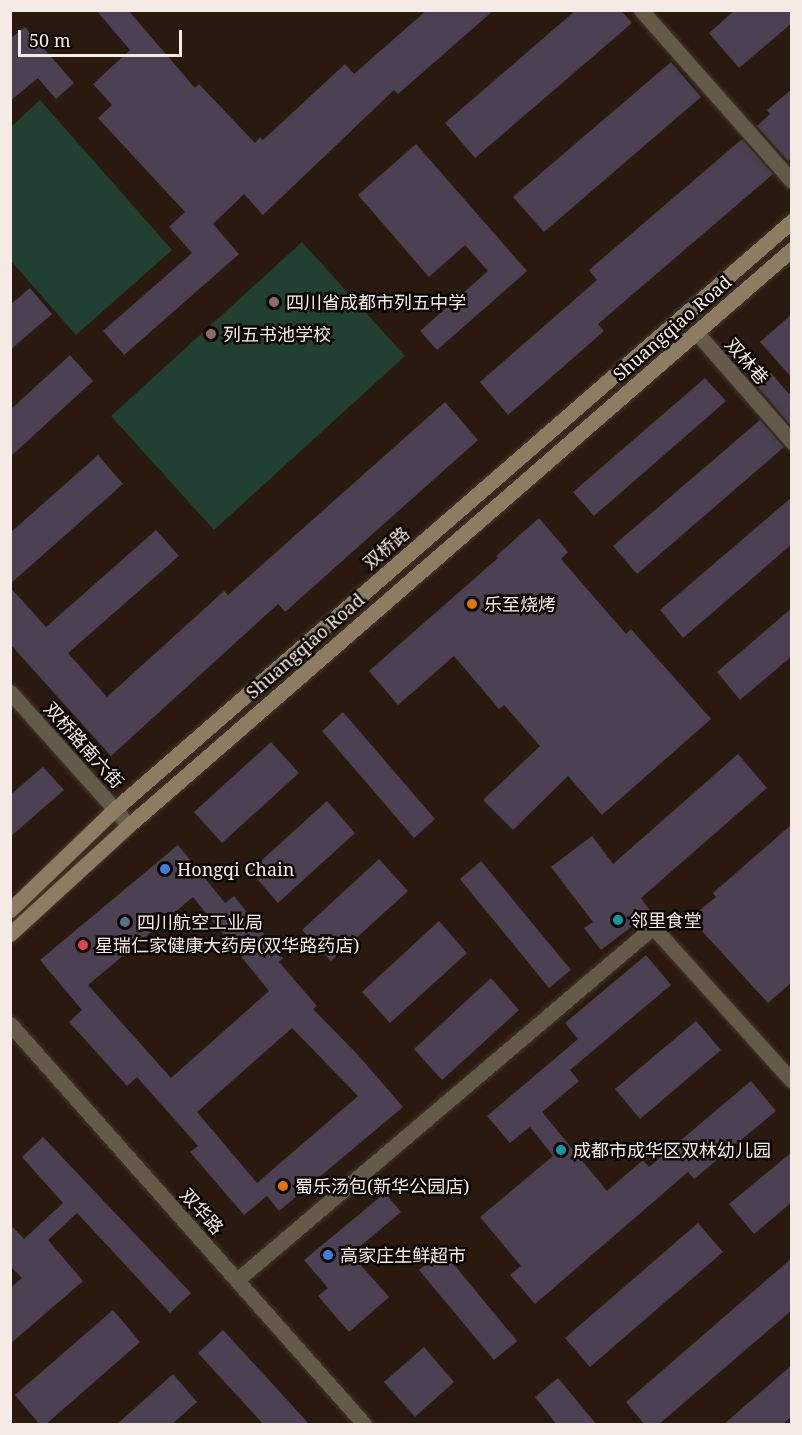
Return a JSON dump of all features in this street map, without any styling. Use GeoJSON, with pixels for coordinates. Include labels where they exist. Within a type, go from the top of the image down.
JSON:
{"type":"FeatureCollection","features":[{"type":"Feature","properties":{"kind":"main road","name":"双桥路"},"geometry":{"type":"LineString","coordinates":[[10,910],[114,809],[792,220]]}},
{"type":"Feature","properties":{"kind":"main road","name":"Shuangqiao Road"},"geometry":{"type":"LineString","coordinates":[[10,934],[129,825],[792,249]]}},
{"type":"Feature","properties":{"kind":"street"},"geometry":{"type":"LineString","coordinates":[[641,10],[792,181]]}},
{"type":"Feature","properties":{"kind":"street","name":"双林巷"},"geometry":{"type":"LineString","coordinates":[[697,333],[792,442]]}},
{"type":"Feature","properties":{"kind":"street","name":"双桥路南六街"},"geometry":{"type":"LineString","coordinates":[[10,692],[129,825]]}},
{"type":"Feature","properties":{"kind":"street"},"geometry":{"type":"LineString","coordinates":[[237,1280],[653,927],[792,1081]]}},
{"type":"Feature","properties":{"kind":"street","name":"双华路"},"geometry":{"type":"LineString","coordinates":[[10,1024],[364,1425]]}},
{"type":"Feature","properties":{"kind":"green space"},"geometry":{"type":"Polygon","coordinates":[[[40,100],[172,250],[76,335],[11,261],[11,127],[40,100]]]}},
{"type":"Feature","properties":{"kind":"green space"},"geometry":{"type":"Polygon","coordinates":[[[302,242],[405,356],[214,530],[111,416],[302,242]]]}},
{"type":"Feature","properties":{"kind":"building"},"geometry":{"type":"Polygon","coordinates":[[[96,10],[128,10],[195,88],[199,84],[255,143],[260,137],[263,140],[345,64],[354,74],[427,10],[494,10],[398,94],[394,90],[263,215],[244,194],[213,224],[239,254],[124,355],[103,331],[192,253],[169,227],[185,212],[98,118],[112,105],[93,84],[130,50],[96,10]]]}},
{"type":"Feature","properties":{"kind":"building"},"geometry":{"type":"Polygon","coordinates":[[[576,10],[621,10],[632,23],[475,158],[445,123],[576,10]]]}},
{"type":"Feature","properties":{"kind":"building"},"geometry":{"type":"Polygon","coordinates":[[[735,10],[792,10],[792,23],[739,68],[709,33],[735,10]]]}},
{"type":"Feature","properties":{"kind":"building"},"geometry":{"type":"Polygon","coordinates":[[[25,27],[74,83],[56,99],[38,78],[10,101],[10,39],[25,27]]]}},
{"type":"Feature","properties":{"kind":"building"},"geometry":{"type":"Polygon","coordinates":[[[671,62],[701,97],[544,232],[513,197],[671,62]]]}},
{"type":"Feature","properties":{"kind":"building"},"geometry":{"type":"Polygon","coordinates":[[[792,89],[792,158],[788,161],[757,126],[770,114],[767,110],[792,89]]]}},
{"type":"Feature","properties":{"kind":"building"},"geometry":{"type":"Polygon","coordinates":[[[742,139],[773,174],[598,324],[604,331],[508,415],[480,382],[597,280],[589,270],[742,139]]]}},
{"type":"Feature","properties":{"kind":"building"},"geometry":{"type":"Polygon","coordinates":[[[416,144],[527,271],[437,350],[420,331],[488,271],[465,245],[429,277],[358,195],[416,144]]]}},
{"type":"Feature","properties":{"kind":"building"},"geometry":{"type":"Polygon","coordinates":[[[30,288],[52,314],[10,350],[10,305],[30,288]]]}},
{"type":"Feature","properties":{"kind":"building"},"geometry":{"type":"Polygon","coordinates":[[[792,314],[792,378],[760,342],[792,314]]]}},
{"type":"Feature","properties":{"kind":"building"},"geometry":{"type":"Polygon","coordinates":[[[70,355],[93,381],[10,457],[10,410],[70,355]]]}},
{"type":"Feature","properties":{"kind":"building"},"geometry":{"type":"Polygon","coordinates":[[[771,373],[789,394],[792,392],[792,427],[757,386],[771,373]]]}},
{"type":"Feature","properties":{"kind":"building"},"geometry":{"type":"Polygon","coordinates":[[[705,378],[726,401],[594,516],[573,492],[705,378]]]}},
{"type":"Feature","properties":{"kind":"building"},"geometry":{"type":"Polygon","coordinates":[[[445,402],[478,440],[285,612],[278,604],[111,756],[10,644],[10,587],[46,627],[156,530],[179,556],[68,653],[107,697],[224,591],[228,595],[445,402]]]}},
{"type":"Feature","properties":{"kind":"building"},"geometry":{"type":"Polygon","coordinates":[[[760,420],[784,447],[637,574],[613,546],[760,420]]]}},
{"type":"Feature","properties":{"kind":"building"},"geometry":{"type":"Polygon","coordinates":[[[98,455],[123,484],[10,584],[10,533],[98,455]]]}},
{"type":"Feature","properties":{"kind":"building"},"geometry":{"type":"Polygon","coordinates":[[[792,497],[792,544],[683,638],[660,610],[792,497]]]}},
{"type":"Feature","properties":{"kind":"building"},"geometry":{"type":"Polygon","coordinates":[[[539,518],[568,552],[561,559],[626,634],[631,629],[711,719],[602,815],[568,776],[513,830],[483,800],[540,746],[504,705],[499,709],[454,656],[398,705],[369,671],[498,558],[496,556],[539,518]]]}},
{"type":"Feature","properties":{"kind":"building"},"geometry":{"type":"Polygon","coordinates":[[[792,608],[792,656],[740,700],[717,672],[792,608]]]}},
{"type":"Feature","properties":{"kind":"building"},"geometry":{"type":"Polygon","coordinates":[[[343,712],[435,819],[414,838],[322,731],[343,712]]]}},
{"type":"Feature","properties":{"kind":"building"},"geometry":{"type":"Polygon","coordinates":[[[271,742],[299,773],[222,843],[194,812],[271,742]]]}},
{"type":"Feature","properties":{"kind":"building"},"geometry":{"type":"Polygon","coordinates":[[[738,754],[767,788],[641,898],[651,912],[601,950],[584,928],[593,922],[551,867],[592,836],[613,864],[738,754]]]}},
{"type":"Feature","properties":{"kind":"building"},"geometry":{"type":"Polygon","coordinates":[[[43,767],[64,790],[10,837],[10,795],[43,767]]]}},
{"type":"Feature","properties":{"kind":"building"},"geometry":{"type":"Polygon","coordinates":[[[327,801],[355,833],[278,903],[250,871],[327,801]]]}},
{"type":"Feature","properties":{"kind":"building"},"geometry":{"type":"Polygon","coordinates":[[[792,824],[792,982],[768,1003],[690,918],[716,897],[713,893],[792,824]]]}},
{"type":"Feature","properties":{"kind":"building"},"geometry":{"type":"Polygon","coordinates":[[[178,845],[225,903],[234,896],[283,958],[279,962],[317,1006],[313,1009],[358,1055],[403,1107],[279,1211],[267,1196],[244,1215],[190,1152],[198,1146],[137,1077],[127,1086],[69,1022],[82,1010],[40,960],[178,845]],[[193,897],[88,985],[171,1078],[269,991],[193,897]],[[292,1028],[197,1112],[257,1183],[358,1096],[292,1028]]]}},
{"type":"Feature","properties":{"kind":"building"},"geometry":{"type":"Polygon","coordinates":[[[379,859],[408,891],[331,961],[302,930],[379,859]]]}},
{"type":"Feature","properties":{"kind":"building"},"geometry":{"type":"Polygon","coordinates":[[[481,861],[571,970],[549,988],[460,879],[481,861]]]}},
{"type":"Feature","properties":{"kind":"building"},"geometry":{"type":"Polygon","coordinates":[[[439,921],[467,953],[390,1023],[362,992],[439,921]]]}},
{"type":"Feature","properties":{"kind":"building"},"geometry":{"type":"Polygon","coordinates":[[[646,955],[671,985],[570,1070],[579,1081],[542,1112],[607,1191],[643,1160],[649,1167],[751,1081],[776,1111],[694,1179],[688,1172],[535,1304],[510,1275],[521,1266],[480,1217],[553,1156],[530,1127],[510,1143],[487,1116],[578,1039],[565,1023],[646,955]]]}},
{"type":"Feature","properties":{"kind":"building"},"geometry":{"type":"Polygon","coordinates":[[[491,978],[519,1010],[442,1080],[414,1049],[491,978]]]}},
{"type":"Feature","properties":{"kind":"building"},"geometry":{"type":"Polygon","coordinates":[[[696,1021],[721,1050],[640,1119],[615,1089],[696,1021]]]}},
{"type":"Feature","properties":{"kind":"building"},"geometry":{"type":"Polygon","coordinates":[[[43,1137],[191,1293],[170,1313],[77,1213],[48,1240],[83,1281],[10,1344],[10,1288],[22,1278],[10,1266],[10,1224],[24,1239],[63,1203],[22,1157],[43,1137]]]}},
{"type":"Feature","properties":{"kind":"building"},"geometry":{"type":"Polygon","coordinates":[[[792,1152],[792,1202],[754,1234],[729,1204],[792,1152]]]}},
{"type":"Feature","properties":{"kind":"building"},"geometry":{"type":"Polygon","coordinates":[[[385,1193],[401,1212],[351,1254],[389,1297],[349,1332],[318,1296],[328,1288],[304,1260],[385,1193]]]}},
{"type":"Feature","properties":{"kind":"building"},"geometry":{"type":"Polygon","coordinates":[[[698,1223],[723,1252],[590,1367],[565,1338],[698,1223]]]}},
{"type":"Feature","properties":{"kind":"building"},"geometry":{"type":"Polygon","coordinates":[[[442,1250],[517,1341],[494,1360],[419,1270],[442,1250]]]}},
{"type":"Feature","properties":{"kind":"building"},"geometry":{"type":"Polygon","coordinates":[[[792,1258],[792,1310],[658,1425],[645,1425],[626,1402],[792,1258]]]}},
{"type":"Feature","properties":{"kind":"building"},"geometry":{"type":"Polygon","coordinates":[[[113,1310],[140,1342],[45,1425],[40,1425],[15,1395],[113,1310]]]}},
{"type":"Feature","properties":{"kind":"building"},"geometry":{"type":"Polygon","coordinates":[[[223,1330],[310,1425],[264,1425],[198,1353],[223,1330]]]}},
{"type":"Feature","properties":{"kind":"building"},"geometry":{"type":"Polygon","coordinates":[[[424,1347],[454,1382],[415,1417],[384,1382],[424,1347]]]}},
{"type":"Feature","properties":{"kind":"building"},"geometry":{"type":"Polygon","coordinates":[[[792,1365],[792,1416],[782,1425],[723,1425],[792,1365]]]}},
{"type":"Feature","properties":{"kind":"building"},"geometry":{"type":"Polygon","coordinates":[[[173,1374],[197,1402],[171,1425],[116,1425],[173,1374]]]}},
{"type":"Feature","properties":{"kind":"building"},"geometry":{"type":"Polygon","coordinates":[[[558,1378],[597,1425],[557,1425],[535,1397],[558,1378]]]}},
{"type":"Feature","properties":{"kind":"place","name":"四川省成都市列五中学"},"geometry":{"type":"Point","coordinates":[274,302]}},
{"type":"Feature","properties":{"kind":"place","name":"列五书池学校"},"geometry":{"type":"Point","coordinates":[211,334]}},
{"type":"Feature","properties":{"kind":"place","name":"乐至烧烤"},"geometry":{"type":"Point","coordinates":[472,604]}},
{"type":"Feature","properties":{"kind":"place","name":"Hongqi Chain"},"geometry":{"type":"Point","coordinates":[165,869]}},
{"type":"Feature","properties":{"kind":"place","name":"邻里食堂"},"geometry":{"type":"Point","coordinates":[618,920]}},
{"type":"Feature","properties":{"kind":"place","name":"四川航空工业局"},"geometry":{"type":"Point","coordinates":[125,922]}},
{"type":"Feature","properties":{"kind":"place","name":"星瑞仁家健康大药房(双华路药店)"},"geometry":{"type":"Point","coordinates":[83,945]}},
{"type":"Feature","properties":{"kind":"place","name":"成都市成华区双林幼儿园"},"geometry":{"type":"Point","coordinates":[561,1150]}},
{"type":"Feature","properties":{"kind":"place","name":"蜀乐汤包(新华公园店)"},"geometry":{"type":"Point","coordinates":[283,1186]}},
{"type":"Feature","properties":{"kind":"place","name":"高家庄生鲜超市"},"geometry":{"type":"Point","coordinates":[328,1255]}}]}
